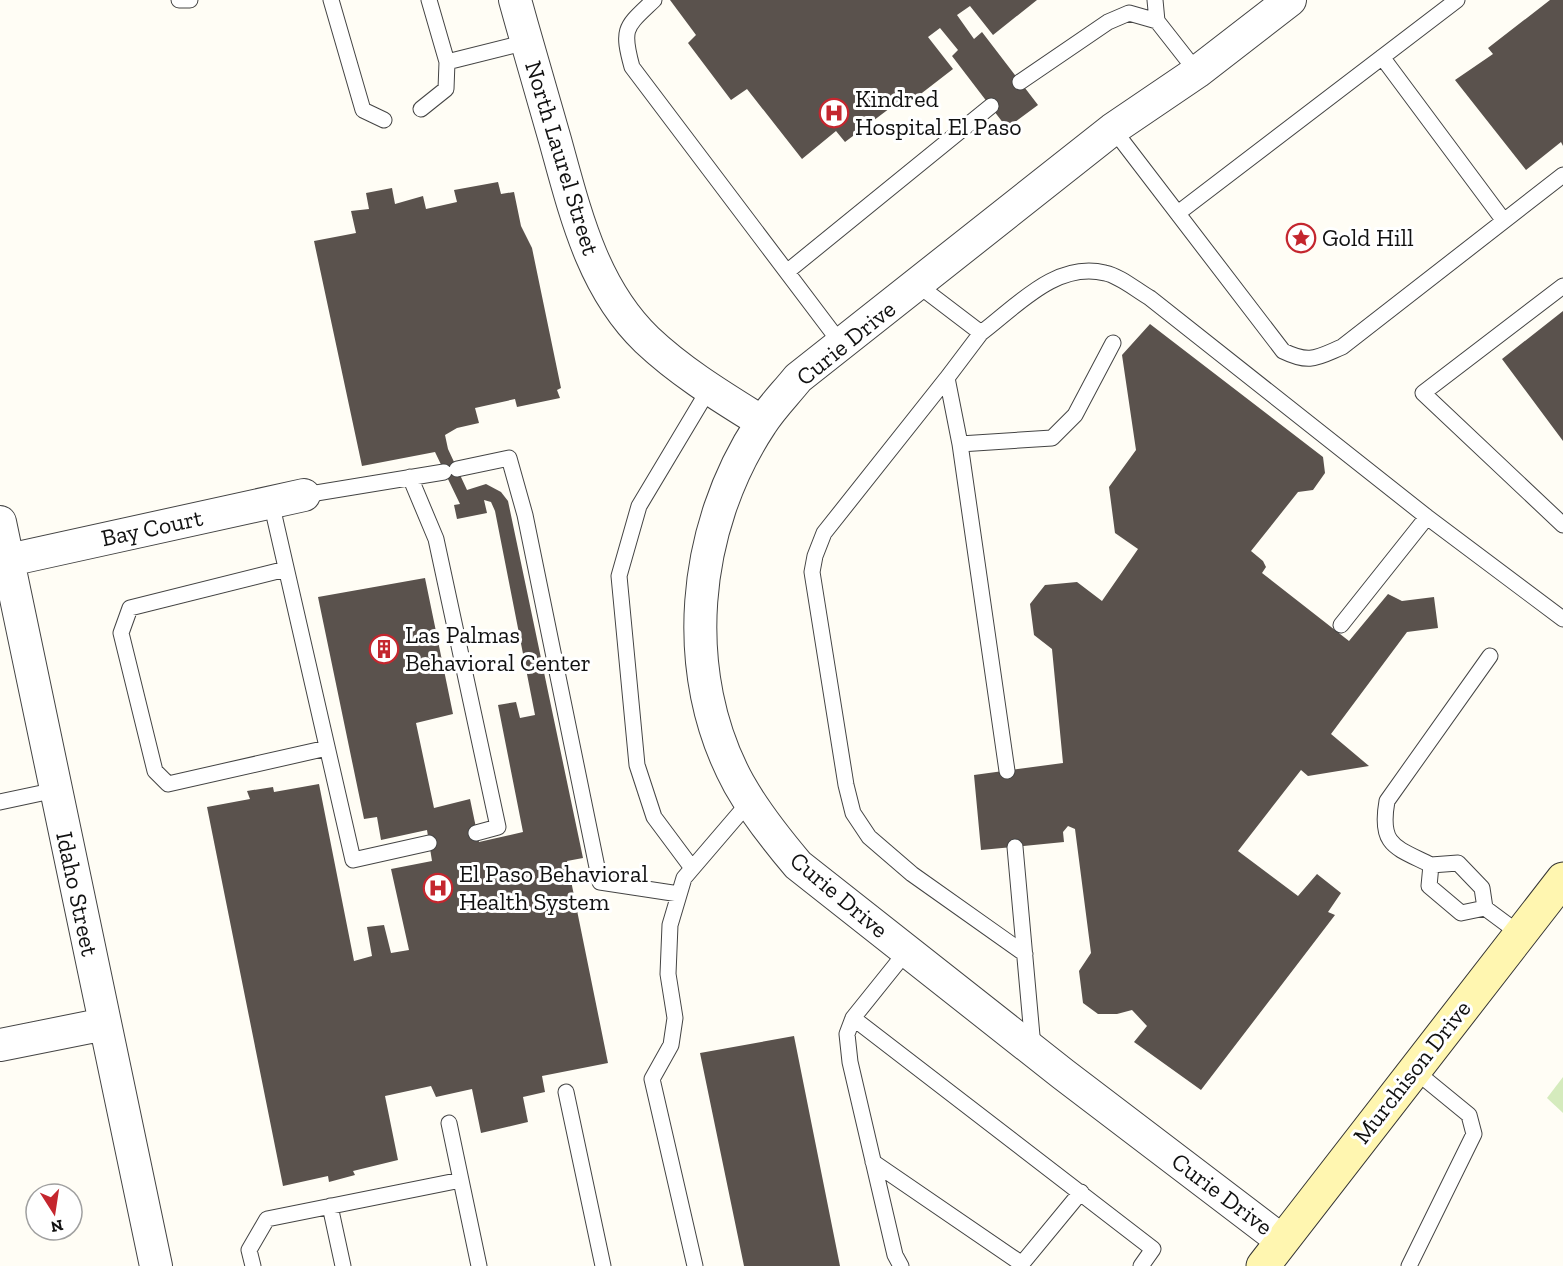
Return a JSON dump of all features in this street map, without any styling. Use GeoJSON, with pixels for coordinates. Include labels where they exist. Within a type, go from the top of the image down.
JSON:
{"type":"FeatureCollection","features":[{"type":"Feature","properties":{"kind":"main road","name":"Murchison Drive"},"geometry":{"type":"LineString","coordinates":[[1263,1266],[1563,879]]}},
{"type":"Feature","properties":{"kind":"street","name":"North Laurel Street"},"geometry":{"type":"LineString","coordinates":[[515,0],[574,210],[594,264],[617,304],[647,339],[709,389],[762,422]]}},
{"type":"Feature","properties":{"kind":"street","name":"Curie Drive"},"geometry":{"type":"LineString","coordinates":[[1281,1240],[1033,1051],[798,865],[765,826],[738,782],[719,736],[704,681],[700,633],[703,575],[710,538],[724,494],[744,451],[762,422],[798,378],[1113,129],[1197,72],[1290,0]]}},
{"type":"Feature","properties":{"kind":"street","name":"Bay Court"},"geometry":{"type":"LineString","coordinates":[[4,561],[304,495]]}},
{"type":"Feature","properties":{"kind":"street","name":"Idaho Street"},"geometry":{"type":"LineString","coordinates":[[0,522],[4,561],[56,790],[156,1266]]}},
{"type":"Feature","properties":{"kind":"street"},"geometry":{"type":"LineString","coordinates":[[0,1046],[105,1024]]}},
{"type":"Feature","properties":{"kind":"lane"},"geometry":{"type":"LineString","coordinates":[[179,0],[190,0]]}},
{"type":"Feature","properties":{"kind":"lane"},"geometry":{"type":"LineString","coordinates":[[331,0],[363,110],[384,120]]}},
{"type":"Feature","properties":{"kind":"lane"},"geometry":{"type":"LineString","coordinates":[[421,110],[446,88],[447,62],[429,0]]}},
{"type":"Feature","properties":{"kind":"lane"},"geometry":{"type":"LineString","coordinates":[[654,0],[628,25],[626,44],[632,67],[842,345]]}},
{"type":"Feature","properties":{"kind":"lane"},"geometry":{"type":"LineString","coordinates":[[1155,0],[1158,21],[1197,72]]}},
{"type":"Feature","properties":{"kind":"lane"},"geometry":{"type":"LineString","coordinates":[[1178,213],[1457,0]]}},
{"type":"Feature","properties":{"kind":"lane"},"geometry":{"type":"LineString","coordinates":[[1020,82],[1108,22],[1129,14],[1158,21]]}},
{"type":"Feature","properties":{"kind":"lane"},"geometry":{"type":"LineString","coordinates":[[447,62],[527,42]]}},
{"type":"Feature","properties":{"kind":"lane"},"geometry":{"type":"LineString","coordinates":[[1382,57],[1504,221]]}},
{"type":"Feature","properties":{"kind":"lane"},"geometry":{"type":"LineString","coordinates":[[788,271],[991,106]]}},
{"type":"Feature","properties":{"kind":"lane"},"geometry":{"type":"LineString","coordinates":[[1113,129],[1283,351],[1302,360],[1317,358],[1342,347],[1563,175]]}},
{"type":"Feature","properties":{"kind":"lane"},"geometry":{"type":"LineString","coordinates":[[1024,954],[912,874],[869,837],[853,813],[846,785],[812,572],[815,556],[824,533],[981,333],[1051,279],[1078,270],[1107,273],[1149,298],[1427,517],[1563,619]]}},
{"type":"Feature","properties":{"kind":"lane"},"geometry":{"type":"LineString","coordinates":[[918,285],[981,333]]}},
{"type":"Feature","properties":{"kind":"lane"},"geometry":{"type":"LineString","coordinates":[[1563,286],[1423,393],[1563,525]]}},
{"type":"Feature","properties":{"kind":"lane"},"geometry":{"type":"LineString","coordinates":[[960,444],[1052,438],[1075,415],[1113,343]]}},
{"type":"Feature","properties":{"kind":"lane"},"geometry":{"type":"LineString","coordinates":[[947,378],[960,444],[1007,771]]}},
{"type":"Feature","properties":{"kind":"lane"},"geometry":{"type":"LineString","coordinates":[[692,868],[654,817],[637,765],[619,576],[639,507],[709,389]]}},
{"type":"Feature","properties":{"kind":"lane"},"geometry":{"type":"LineString","coordinates":[[304,495],[450,471],[509,458],[525,515],[600,882],[679,894]]}},
{"type":"Feature","properties":{"kind":"lane"},"geometry":{"type":"LineString","coordinates":[[410,477],[436,539],[498,827],[476,833]]}},
{"type":"Feature","properties":{"kind":"lane"},"geometry":{"type":"LineString","coordinates":[[271,502],[353,860],[429,843]]}},
{"type":"Feature","properties":{"kind":"lane"},"geometry":{"type":"LineString","coordinates":[[1341,625],[1427,517]]}},
{"type":"Feature","properties":{"kind":"lane"},"geometry":{"type":"LineString","coordinates":[[286,569],[130,608],[121,633],[155,771],[168,784],[327,748]]}},
{"type":"Feature","properties":{"kind":"lane"},"geometry":{"type":"LineString","coordinates":[[1490,656],[1387,801],[1384,819],[1386,835],[1398,848],[1431,865],[1458,863],[1482,888],[1485,908],[1520,934]]}},
{"type":"Feature","properties":{"kind":"lane"},"geometry":{"type":"LineString","coordinates":[[0,802],[56,790]]}},
{"type":"Feature","properties":{"kind":"lane"},"geometry":{"type":"LineString","coordinates":[[695,1266],[652,1079],[670,1045],[675,1018],[668,965],[670,925],[684,878],[750,801]]}},
{"type":"Feature","properties":{"kind":"lane"},"geometry":{"type":"LineString","coordinates":[[1015,847],[1033,1051]]}},
{"type":"Feature","properties":{"kind":"lane"},"geometry":{"type":"LineString","coordinates":[[1431,865],[1429,886],[1461,913],[1485,908]]}},
{"type":"Feature","properties":{"kind":"lane"},"geometry":{"type":"LineString","coordinates":[[901,1266],[895,1255],[850,1062],[848,1034],[853,1018],[906,952]]}},
{"type":"Feature","properties":{"kind":"lane"},"geometry":{"type":"LineString","coordinates":[[853,1018],[1154,1249],[1141,1266]]}},
{"type":"Feature","properties":{"kind":"lane"},"geometry":{"type":"LineString","coordinates":[[1409,1266],[1474,1134],[1469,1115],[1414,1070]]}},
{"type":"Feature","properties":{"kind":"lane"},"geometry":{"type":"LineString","coordinates":[[566,1092],[603,1266]]}},
{"type":"Feature","properties":{"kind":"lane"},"geometry":{"type":"LineString","coordinates":[[449,1123],[479,1266]]}},
{"type":"Feature","properties":{"kind":"lane"},"geometry":{"type":"LineString","coordinates":[[873,1162],[1021,1265],[1081,1192]]}},
{"type":"Feature","properties":{"kind":"lane"},"geometry":{"type":"LineString","coordinates":[[253,1266],[249,1250],[267,1219],[461,1180]]}},
{"type":"Feature","properties":{"kind":"lane"},"geometry":{"type":"LineString","coordinates":[[330,1206],[343,1266]]}},
{"type":"Feature","properties":{"kind":"green space"},"geometry":{"type":"Polygon","coordinates":[[[1563,1077],[1563,1113],[1547,1098],[1563,1077]]]}},
{"type":"Feature","properties":{"kind":"building","name":"Kindred Hospital El Paso"},"geometry":{"type":"Polygon","coordinates":[[[670,0],[1037,0],[993,35],[970,6],[957,15],[974,39],[982,32],[1038,105],[1007,128],[952,56],[958,50],[940,28],[928,37],[953,69],[909,103],[906,96],[845,142],[836,131],[802,159],[747,89],[731,100],[688,43],[696,35],[670,0]]]}},
{"type":"Feature","properties":{"kind":"building"},"geometry":{"type":"Polygon","coordinates":[[[1550,0],[1563,0],[1563,146],[1561,142],[1526,170],[1455,80],[1493,54],[1488,48],[1550,0]]]}},
{"type":"Feature","properties":{"kind":"building","name":"Las Palmas Behavioral Center"},"geometry":{"type":"Polygon","coordinates":[[[498,182],[501,194],[514,192],[521,226],[532,248],[561,388],[557,390],[560,398],[517,407],[515,399],[475,408],[479,423],[457,428],[445,435],[448,449],[467,490],[486,484],[501,492],[508,501],[583,858],[567,861],[608,1063],[542,1076],[545,1092],[523,1097],[528,1122],[481,1133],[472,1089],[436,1097],[431,1086],[385,1096],[398,1160],[353,1171],[355,1175],[329,1182],[328,1176],[283,1186],[207,807],[250,799],[247,791],[273,787],[274,792],[319,784],[354,961],[372,956],[367,927],[384,925],[391,953],[409,950],[391,869],[432,861],[427,830],[381,840],[377,817],[364,819],[318,597],[425,578],[453,714],[416,723],[434,808],[470,799],[479,842],[523,832],[498,705],[516,702],[520,718],[535,715],[495,511],[491,502],[484,500],[487,513],[457,519],[454,505],[460,504],[435,452],[362,466],[314,241],[356,233],[351,211],[369,209],[366,193],[392,188],[395,204],[423,196],[426,209],[457,202],[454,190],[498,182]]]}},
{"type":"Feature","properties":{"kind":"building"},"geometry":{"type":"Polygon","coordinates":[[[1563,311],[1563,441],[1502,359],[1563,311]]]}},
{"type":"Feature","properties":{"kind":"building"},"geometry":{"type":"Polygon","coordinates":[[[1150,324],[1323,457],[1325,473],[1313,490],[1298,492],[1251,551],[1263,561],[1266,567],[1262,573],[1349,641],[1388,594],[1402,601],[1434,597],[1438,628],[1407,632],[1331,734],[1369,766],[1308,776],[1301,770],[1238,851],[1298,896],[1317,874],[1341,893],[1328,912],[1335,915],[1201,1090],[1134,1042],[1147,1026],[1132,1010],[1117,1014],[1098,1014],[1083,1003],[1079,971],[1091,953],[1075,829],[1068,826],[1063,832],[1064,842],[981,850],[974,775],[1063,763],[1052,649],[1034,635],[1030,604],[1045,585],[1077,582],[1102,601],[1138,549],[1115,533],[1109,487],[1136,450],[1122,355],[1150,324]]]}},
{"type":"Feature","properties":{"kind":"building"},"geometry":{"type":"Polygon","coordinates":[[[794,1036],[840,1266],[744,1266],[700,1053],[794,1036]]]}},
{"type":"Feature","properties":{"kind":"place","name":"Kindred Hospital El Paso"},"geometry":{"type":"Point","coordinates":[834,113]}},
{"type":"Feature","properties":{"kind":"place","name":"Gold Hill"},"geometry":{"type":"Point","coordinates":[1301,238]}},
{"type":"Feature","properties":{"kind":"place","name":"Las Palmas Behavioral Center"},"geometry":{"type":"Point","coordinates":[384,649]}},
{"type":"Feature","properties":{"kind":"place","name":"El Paso Behavioral Health System"},"geometry":{"type":"Point","coordinates":[438,888]}}]}
